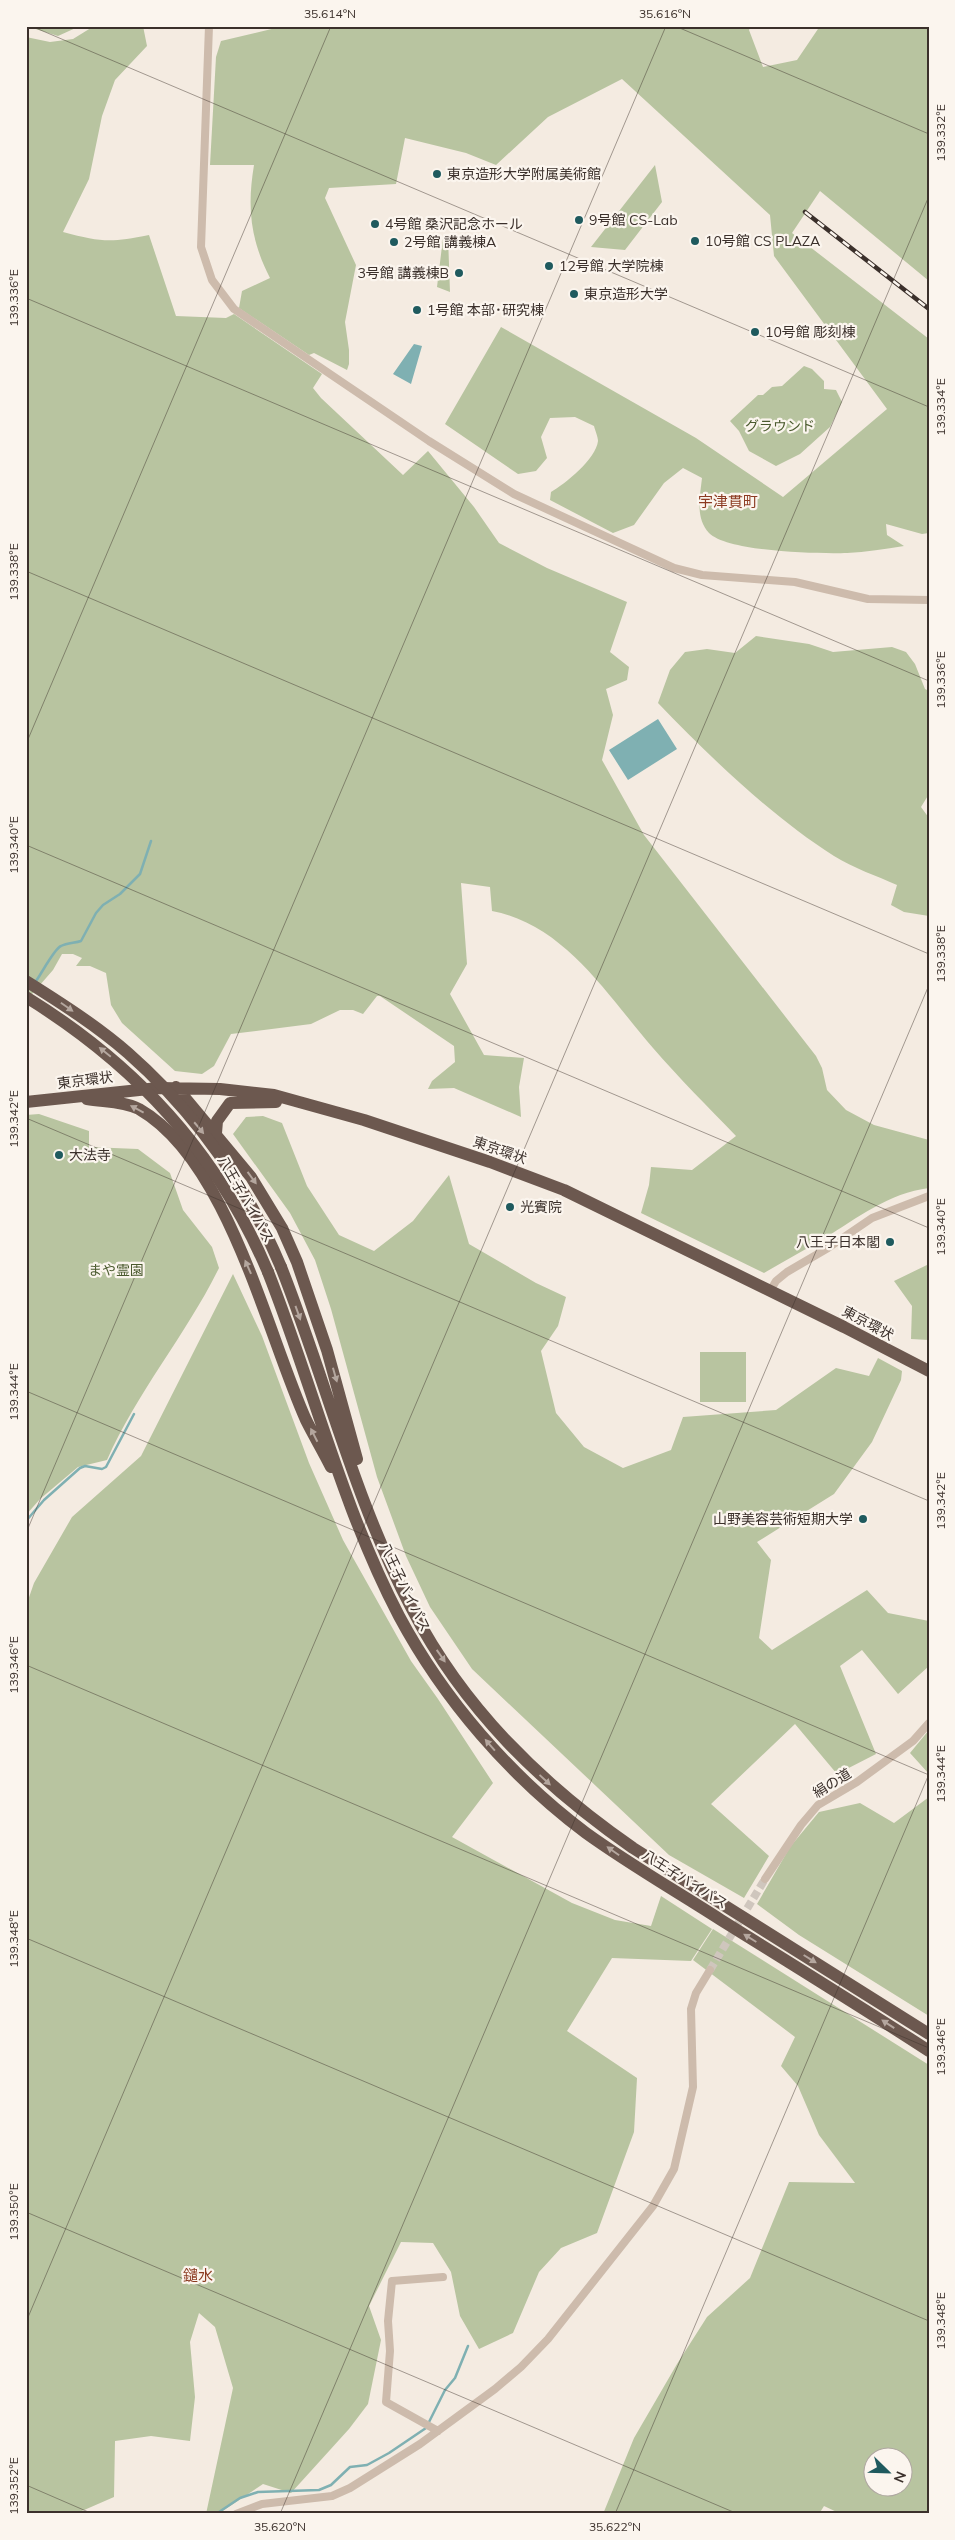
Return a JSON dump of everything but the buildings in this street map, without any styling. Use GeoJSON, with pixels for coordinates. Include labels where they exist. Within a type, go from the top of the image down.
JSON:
{"type":"FeatureCollection","features":[{"type":"Feature","properties":{"kind":"highway","name":"八王子バイパス"},"geometry":{"type":"LineString","coordinates":[[26,981],[84,1019],[128,1053],[180,1105],[204,1134],[239,1184],[257,1214],[281,1268],[372,1520],[412,1610],[434,1647],[489,1722],[548,1783],[595,1822],[633,1848],[929,2034]]}},
{"type":"Feature","properties":{"kind":"highway","name":"八王子バイパス"},"geometry":{"type":"LineString","coordinates":[[26,997],[77,1031],[119,1064],[168,1112],[195,1145],[228,1193],[244,1220],[268,1272],[353,1509],[379,1572],[400,1616],[422,1654],[478,1731],[531,1787],[586,1833],[624,1859],[929,2051]]}},
{"type":"Feature","properties":{"kind":"highway"},"geometry":{"type":"LineString","coordinates":[[176,1087],[216,1132],[271,1206],[297,1262],[328,1350],[352,1436],[372,1520]]}},
{"type":"Feature","properties":{"kind":"highway","name":"東京環状"},"geometry":{"type":"LineString","coordinates":[[26,1102],[158,1088],[241,1090],[299,1101],[364,1120],[543,1181],[770,1290],[929,1371]]}},
{"type":"Feature","properties":{"kind":"highway"},"geometry":{"type":"LineString","coordinates":[[158,1088],[154,1102],[156,1113],[166,1131]]}},
{"type":"Feature","properties":{"kind":"highway"},"geometry":{"type":"LineString","coordinates":[[77,1096],[105,1102],[125,1103],[145,1113],[166,1131],[196,1167],[215,1198],[259,1293],[306,1419],[353,1509]]}},
{"type":"Feature","properties":{"kind":"highway"},"geometry":{"type":"LineString","coordinates":[[216,1132],[217,1121],[230,1103],[299,1101]]}},
{"type":"Feature","properties":{"kind":"street"},"geometry":{"type":"LineString","coordinates":[[209,26],[201,247],[212,280],[234,309],[430,442],[514,494],[674,568],[702,575],[795,582],[868,599],[929,600]]}},
{"type":"Feature","properties":{"kind":"street"},"geometry":{"type":"LineString","coordinates":[[770,1290],[776,1281],[787,1272],[828,1248],[872,1218],[929,1196]]}},
{"type":"Feature","properties":{"kind":"street","name":"絹の道"},"geometry":{"type":"LineString","coordinates":[[765,1879],[801,1825],[818,1805],[857,1782],[913,1741],[929,1724]]}},
{"type":"Feature","properties":{"kind":"street"},"geometry":{"type":"LineString","coordinates":[[236,2514],[262,2504],[314,2500],[341,2493],[508,2378],[536,2353],[661,2194],[674,2169],[691,2101],[691,2010],[696,1993],[710,1970]]}},
{"type":"Feature","properties":{"kind":"street"},"geometry":{"type":"LineString","coordinates":[[435,2429],[386,2402],[390,2351],[388,2321],[392,2282],[443,2277]]}},
{"type":"Feature","properties":{"kind":"green space"},"geometry":{"type":"Polygon","coordinates":[[[26,26],[80,26],[58,36],[26,26]]]}},
{"type":"Feature","properties":{"kind":"green space"},"geometry":{"type":"Polygon","coordinates":[[[94,26],[143,26],[147,46],[115,80],[102,116],[89,179],[63,232],[87,238],[106,240],[149,235],[176,316],[226,318],[234,314],[322,374],[313,388],[321,398],[403,475],[428,451],[474,507],[499,543],[547,568],[627,602],[610,652],[629,667],[627,680],[606,689],[613,715],[602,760],[644,835],[816,1056],[822,1068],[827,1090],[846,1110],[874,1125],[929,1140],[929,1188],[900,1195],[874,1207],[764,1273],[641,1213],[649,1185],[651,1167],[692,1170],[736,1136],[653,1048],[583,965],[541,931],[518,919],[492,911],[490,887],[461,883],[467,964],[450,994],[484,1055],[524,1058],[519,1087],[521,1117],[454,1088],[428,1089],[432,1081],[455,1062],[454,1046],[380,996],[377,996],[363,1014],[353,1010],[340,1010],[311,1024],[231,1034],[214,1066],[202,1074],[175,1071],[122,1023],[111,1005],[106,973],[90,966],[76,966],[82,958],[73,954],[62,954],[53,970],[26,1001],[26,37],[50,42],[73,39],[94,26]]]}},
{"type":"Feature","properties":{"kind":"green space"},"geometry":{"type":"Polygon","coordinates":[[[284,26],[751,26],[749,30],[763,67],[797,60],[820,26],[929,26],[929,281],[820,191],[792,233],[929,339],[929,533],[922,534],[886,524],[887,535],[904,546],[847,553],[775,550],[735,544],[719,539],[709,533],[700,514],[702,478],[683,468],[664,483],[634,525],[613,533],[550,500],[551,492],[571,477],[592,455],[598,441],[594,426],[575,417],[550,418],[541,437],[547,458],[536,471],[518,474],[445,424],[501,327],[696,438],[783,497],[887,409],[774,256],[770,215],[622,79],[548,117],[496,165],[466,153],[405,138],[396,184],[329,188],[325,198],[356,265],[345,322],[349,350],[347,370],[314,353],[309,355],[239,308],[242,291],[270,278],[258,250],[252,223],[251,195],[254,165],[210,165],[216,57],[221,41],[284,26]]]}},
{"type":"Feature","properties":{"kind":"green space"},"geometry":{"type":"Polygon","coordinates":[[[655,165],[662,202],[625,250],[591,247],[655,165]]]}},
{"type":"Feature","properties":{"kind":"green space"},"geometry":{"type":"Polygon","coordinates":[[[448,237],[450,292],[437,287],[443,238],[448,237]]]}},
{"type":"Feature","properties":{"kind":"green space","name":"グラウンド"},"geometry":{"type":"Polygon","coordinates":[[[804,366],[812,369],[824,381],[824,389],[836,390],[842,402],[830,427],[800,454],[776,466],[749,451],[739,431],[730,421],[758,395],[763,395],[772,387],[782,386],[804,366]]]}},
{"type":"Feature","properties":{"kind":"green space"},"geometry":{"type":"Polygon","coordinates":[[[756,636],[809,644],[833,652],[892,647],[906,652],[915,664],[925,689],[929,691],[929,794],[921,807],[929,818],[929,916],[904,912],[891,905],[897,885],[841,860],[787,823],[720,765],[658,703],[670,670],[685,652],[707,649],[735,653],[756,636]]]}},
{"type":"Feature","properties":{"kind":"green space","name":"まや霊園"},"geometry":{"type":"Polygon","coordinates":[[[39,1114],[89,1131],[89,1147],[138,1149],[170,1173],[183,1210],[212,1247],[219,1268],[192,1317],[119,1435],[107,1460],[78,1467],[40,1499],[26,1515],[26,1115],[39,1114]]]}},
{"type":"Feature","properties":{"kind":"green space"},"geometry":{"type":"Polygon","coordinates":[[[263,1116],[282,1123],[307,1186],[339,1235],[374,1251],[413,1221],[449,1175],[469,1244],[536,1283],[566,1297],[558,1326],[541,1351],[556,1413],[584,1447],[623,1468],[671,1450],[683,1417],[776,1410],[836,1368],[869,1376],[878,1358],[902,1371],[901,1380],[872,1442],[834,1494],[757,1542],[771,1560],[759,1638],[772,1650],[867,1590],[888,1613],[929,1621],[929,1666],[898,1694],[862,1650],[840,1666],[876,1754],[837,1774],[795,1724],[711,1804],[769,1856],[744,1898],[669,1855],[472,1669],[430,1607],[406,1556],[377,1477],[331,1309],[315,1260],[290,1213],[233,1134],[246,1117],[263,1116]]]}},
{"type":"Feature","properties":{"kind":"green space"},"geometry":{"type":"Polygon","coordinates":[[[929,1264],[929,1340],[911,1339],[912,1306],[894,1281],[929,1264]]]}},
{"type":"Feature","properties":{"kind":"green space"},"geometry":{"type":"Polygon","coordinates":[[[233,1274],[262,1336],[309,1463],[343,1540],[411,1661],[493,1783],[452,1837],[572,1903],[615,1920],[651,1926],[661,1896],[712,1929],[691,1961],[612,1958],[567,2031],[637,2078],[634,2132],[597,2233],[561,2248],[539,2272],[513,2333],[479,2349],[460,2316],[451,2272],[433,2243],[401,2242],[369,2306],[381,2340],[368,2404],[349,2429],[291,2493],[263,2484],[218,2514],[206,2514],[233,2388],[215,2327],[199,2313],[190,2342],[195,2397],[190,2441],[151,2436],[115,2441],[114,2497],[75,2514],[26,2514],[26,1606],[34,1583],[72,1517],[141,1456],[233,1274]]]}},
{"type":"Feature","properties":{"kind":"green space"},"geometry":{"type":"Polygon","coordinates":[[[700,1352],[746,1352],[746,1402],[700,1402],[700,1352]]]}},
{"type":"Feature","properties":{"kind":"green space"},"geometry":{"type":"Polygon","coordinates":[[[929,1730],[929,1774],[910,1753],[929,1730]]]}},
{"type":"Feature","properties":{"kind":"green space"},"geometry":{"type":"Polygon","coordinates":[[[929,1797],[929,2016],[799,1935],[757,1904],[790,1847],[819,1812],[860,1803],[894,1823],[929,1797]]]}},
{"type":"Feature","properties":{"kind":"green space"},"geometry":{"type":"Polygon","coordinates":[[[713,1929],[929,2065],[929,2514],[841,2514],[824,2506],[819,2514],[603,2514],[634,2438],[677,2364],[707,2317],[750,2278],[789,2182],[855,2183],[819,2135],[798,2086],[781,2066],[795,2037],[693,1960],[713,1929]]]}},
{"type":"Feature","properties":{"kind":"water"},"geometry":{"type":"Polygon","coordinates":[[[414,344],[422,346],[411,384],[393,374],[414,344]]]}},
{"type":"Feature","properties":{"kind":"water"},"geometry":{"type":"Polygon","coordinates":[[[658,719],[677,749],[628,780],[609,750],[658,719]]]}},
{"type":"Feature","properties":{"kind":"waterway"},"geometry":{"type":"LineString","coordinates":[[36,981],[58,948],[81,941],[96,913],[103,905],[120,894],[140,874],[151,841]]}},
{"type":"Feature","properties":{"kind":"waterway"},"geometry":{"type":"LineString","coordinates":[[26,1521],[44,1500],[80,1468],[85,1466],[102,1469],[106,1467],[134,1414]]}},
{"type":"Feature","properties":{"kind":"waterway"},"geometry":{"type":"LineString","coordinates":[[216,2514],[240,2498],[258,2492],[319,2490],[331,2485],[350,2467],[367,2465],[389,2453],[426,2428],[445,2390],[455,2378],[468,2346]]}},
{"type":"Feature","properties":{"kind":"tunnel"},"geometry":{"type":"LineString","coordinates":[[710,1970],[765,1879]]}},
{"type":"Feature","properties":{"kind":"railway"},"geometry":{"type":"LineString","coordinates":[[805,212],[929,309]]}},
{"type":"Feature","properties":{"kind":"place","name":"東京造形大学附属美術館"},"geometry":{"type":"Point","coordinates":[437,174]}},
{"type":"Feature","properties":{"kind":"place","name":"9号館 CS-Lab"},"geometry":{"type":"Point","coordinates":[579,220]}},
{"type":"Feature","properties":{"kind":"place","name":"4号館 桑沢記念ホール"},"geometry":{"type":"Point","coordinates":[375,224]}},
{"type":"Feature","properties":{"kind":"place","name":"10号館 CS PLAZA"},"geometry":{"type":"Point","coordinates":[695,241]}},
{"type":"Feature","properties":{"kind":"place","name":"2号館 講義棟A"},"geometry":{"type":"Point","coordinates":[394,242]}},
{"type":"Feature","properties":{"kind":"place","name":"12号館 大学院棟"},"geometry":{"type":"Point","coordinates":[549,266]}},
{"type":"Feature","properties":{"kind":"place","name":"3号館 講義棟B"},"geometry":{"type":"Point","coordinates":[459,273]}},
{"type":"Feature","properties":{"kind":"place","name":"東京造形大学"},"geometry":{"type":"Point","coordinates":[574,294]}},
{"type":"Feature","properties":{"kind":"place","name":"1号館 本部･研究棟"},"geometry":{"type":"Point","coordinates":[417,310]}},
{"type":"Feature","properties":{"kind":"place","name":"10号館 彫刻棟"},"geometry":{"type":"Point","coordinates":[755,332]}},
{"type":"Feature","properties":{"kind":"place","name":"大法寺"},"geometry":{"type":"Point","coordinates":[59,1155]}},
{"type":"Feature","properties":{"kind":"place","name":"光賓院"},"geometry":{"type":"Point","coordinates":[510,1207]}},
{"type":"Feature","properties":{"kind":"place","name":"八王子日本閣"},"geometry":{"type":"Point","coordinates":[890,1242]}},
{"type":"Feature","properties":{"kind":"place","name":"山野美容芸術短期大学"},"geometry":{"type":"Point","coordinates":[863,1519]}},
{"type":"Feature","properties":{"kind":"district","name":"宇津貫町"},"geometry":{"type":"Point","coordinates":[728,502]}},
{"type":"Feature","properties":{"kind":"district","name":"鑓水"},"geometry":{"type":"Point","coordinates":[198,2276]}}]}
